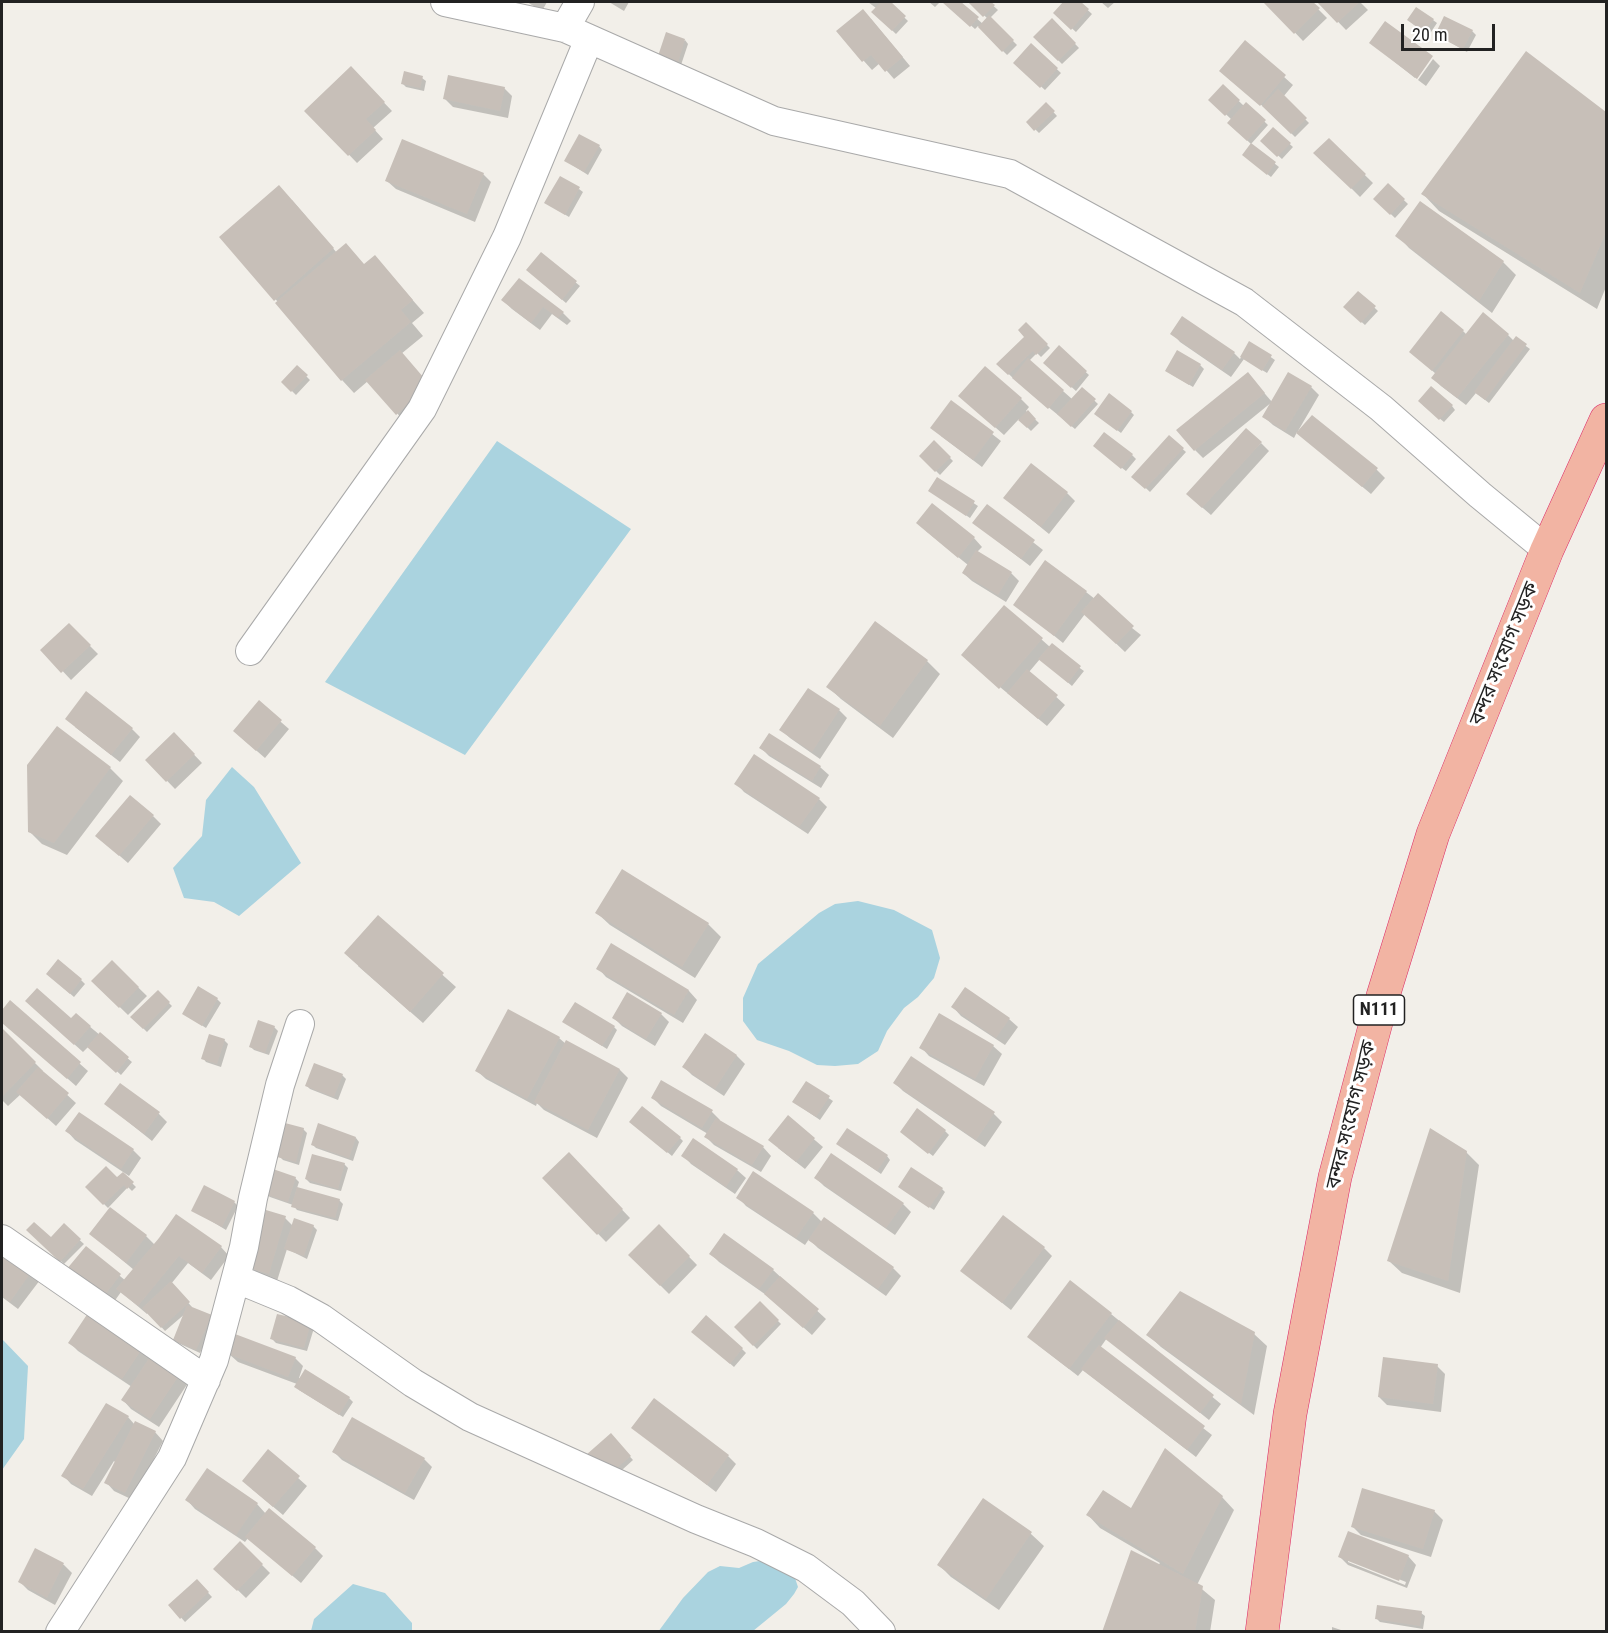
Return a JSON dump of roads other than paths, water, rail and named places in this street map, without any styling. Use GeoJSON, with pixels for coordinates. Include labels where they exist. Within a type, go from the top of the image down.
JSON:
{"type":"FeatureCollection","features":[{"type":"Feature","properties":{"kind":"highway","name":"বন্দর সংযোগ সড়ক"},"geometry":{"type":"LineString","coordinates":[[1262,1632],[1290,1414],[1335,1177],[1383,996],[1433,834],[1547,550],[1606,420]]}},
{"type":"Feature","properties":{"kind":"street"},"geometry":{"type":"LineString","coordinates":[[445,2],[577,34],[774,121],[1010,174],[1244,302],[1381,408],[1547,550]]}},
{"type":"Feature","properties":{"kind":"street"},"geometry":{"type":"LineString","coordinates":[[250,651],[422,409],[507,237],[577,34],[580,2]]}},
{"type":"Feature","properties":{"kind":"street"},"geometry":{"type":"LineString","coordinates":[[60,1632],[172,1458],[214,1360],[237,1279],[253,1198],[280,1085],[300,1024]]}},
{"type":"Feature","properties":{"kind":"street"},"geometry":{"type":"LineString","coordinates":[[2,1239],[206,1380]]}},
{"type":"Feature","properties":{"kind":"street"},"geometry":{"type":"LineString","coordinates":[[237,1279],[288,1300],[321,1318],[413,1383],[470,1417],[696,1519],[756,1543],[806,1568],[853,1603],[881,1632]]}},
{"type":"Feature","properties":{"kind":"water"},"geometry":{"type":"Polygon","coordinates":[[[497,441],[631,529],[465,755],[325,682],[497,441]]]}},
{"type":"Feature","properties":{"kind":"water"},"geometry":{"type":"Polygon","coordinates":[[[232,767],[254,787],[301,863],[239,916],[214,902],[184,898],[173,868],[202,836],[206,800],[232,767]]]}},
{"type":"Feature","properties":{"kind":"water"},"geometry":{"type":"Polygon","coordinates":[[[858,901],[894,910],[932,930],[940,958],[934,978],[918,997],[904,1008],[887,1031],[878,1051],[858,1064],[817,1065],[789,1051],[757,1040],[743,1021],[743,998],[758,964],[819,913],[835,904],[858,901]]]}},
{"type":"Feature","properties":{"kind":"water"},"geometry":{"type":"Polygon","coordinates":[[[2,1339],[28,1366],[24,1439],[2,1470],[2,1339]]]}},
{"type":"Feature","properties":{"kind":"water"},"geometry":{"type":"Polygon","coordinates":[[[767,1560],[795,1578],[798,1587],[786,1604],[753,1631],[658,1632],[683,1598],[708,1572],[720,1566],[739,1568],[753,1562],[767,1560]]]}},
{"type":"Feature","properties":{"kind":"water"},"geometry":{"type":"Polygon","coordinates":[[[353,1584],[385,1593],[412,1623],[412,1631],[311,1631],[314,1619],[353,1584]]]}}]}
